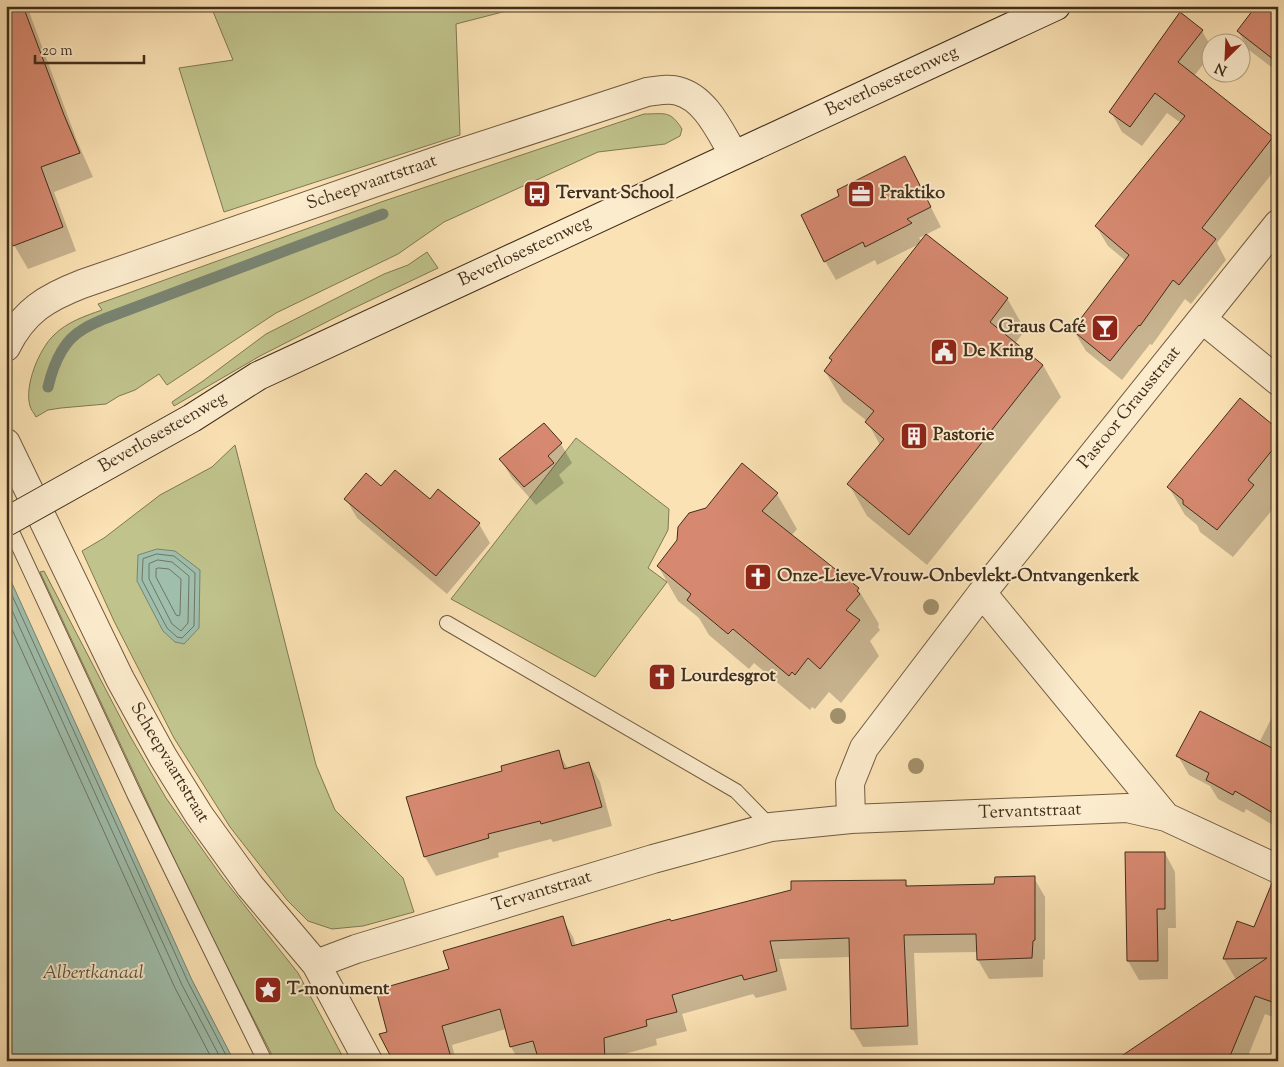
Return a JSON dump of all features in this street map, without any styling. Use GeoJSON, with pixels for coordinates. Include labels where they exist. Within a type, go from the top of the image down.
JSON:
{"type":"FeatureCollection","features":[{"type":"Feature","properties":{"kind":"street","name":"Beverlosesteenweg"},"geometry":{"type":"LineString","coordinates":[[6,520],[192,418],[258,376],[1056,6]]}},
{"type":"Feature","properties":{"kind":"street","name":"Scheepvaartstraat"},"geometry":{"type":"LineString","coordinates":[[6,347],[13,334],[34,308],[55,295],[82,284],[460,153],[646,92],[677,90],[698,100],[734,154]]}},
{"type":"Feature","properties":{"kind":"street","name":"Pastoor Grausstraat"},"geometry":{"type":"LineString","coordinates":[[851,819],[850,782],[864,748],[982,593],[1278,224]]}},
{"type":"Feature","properties":{"kind":"street"},"geometry":{"type":"LineString","coordinates":[[1202,318],[1278,381]]}},
{"type":"Feature","properties":{"kind":"street","name":"Scheepvaartstraat"},"geometry":{"type":"LineString","coordinates":[[6,443],[120,679],[163,757],[199,815],[250,886],[316,964],[368,1061]]}},
{"type":"Feature","properties":{"kind":"street"},"geometry":{"type":"LineString","coordinates":[[982,593],[1166,817]]}},
{"type":"Feature","properties":{"kind":"street","name":"Tervantstraat"},"geometry":{"type":"LineString","coordinates":[[316,964],[356,949],[653,858],[771,827],[851,819],[1128,808],[1166,817],[1278,869]]}},
{"type":"Feature","properties":{"kind":"lane"},"geometry":{"type":"LineString","coordinates":[[6,520],[134,796],[265,1061]]}},
{"type":"Feature","properties":{"kind":"lane"},"geometry":{"type":"LineString","coordinates":[[447,623],[736,791],[771,827]]}},
{"type":"Feature","properties":{"kind":"green space"},"geometry":{"type":"Polygon","coordinates":[[[81,6],[526,6],[456,24],[460,135],[224,212],[179,68],[233,60],[212,9],[82,9],[81,6]]]}},
{"type":"Feature","properties":{"kind":"green space"},"geometry":{"type":"Polygon","coordinates":[[[644,114],[666,114],[670,116],[682,129],[680,136],[665,144],[598,152],[444,222],[398,254],[276,313],[167,385],[159,374],[135,390],[119,396],[106,404],[48,410],[36,417],[31,409],[29,388],[31,378],[38,358],[48,341],[65,326],[102,310],[98,304],[381,202],[644,114]]]}},
{"type":"Feature","properties":{"kind":"green space"},"geometry":{"type":"Polygon","coordinates":[[[427,252],[438,268],[260,356],[174,406],[172,402],[266,334],[384,274],[408,265],[427,252]]]}},
{"type":"Feature","properties":{"kind":"green space"},"geometry":{"type":"Polygon","coordinates":[[[576,438],[669,509],[668,530],[648,568],[667,582],[595,677],[451,599],[576,438]]]}},
{"type":"Feature","properties":{"kind":"green space"},"geometry":{"type":"Polygon","coordinates":[[[235,445],[316,765],[335,810],[403,878],[414,912],[363,926],[332,929],[308,921],[287,900],[230,827],[174,738],[114,621],[82,551],[104,538],[160,495],[212,467],[235,445]]]}},
{"type":"Feature","properties":{"kind":"green space"},"geometry":{"type":"Polygon","coordinates":[[[44,571],[130,736],[166,798],[222,877],[298,973],[345,1061],[275,1061],[194,902],[40,572],[44,571]]]}},
{"type":"Feature","properties":{"kind":"water"},"geometry":{"type":"Polygon","coordinates":[[[157,549],[175,551],[200,570],[199,628],[184,644],[175,642],[163,631],[137,581],[138,555],[157,549]]]}},
{"type":"Feature","properties":{"kind":"water","name":"Albertkanaal"},"geometry":{"type":"Polygon","coordinates":[[[6,570],[192,980],[234,1061],[6,1061],[6,570]]]}},
{"type":"Feature","properties":{"kind":"building"},"geometry":{"type":"Polygon","coordinates":[[[6,6],[23,6],[80,153],[41,167],[63,227],[13,246],[6,229],[6,6]]]}},
{"type":"Feature","properties":{"kind":"building"},"geometry":{"type":"Polygon","coordinates":[[[1256,6],[1278,6],[1278,63],[1252,43],[1252,32],[1237,31],[1256,6]]]}},
{"type":"Feature","properties":{"kind":"building"},"geometry":{"type":"Polygon","coordinates":[[[1180,12],[1203,30],[1178,62],[1273,137],[1202,228],[1216,239],[1179,285],[1173,280],[1140,326],[1110,361],[1072,330],[1129,255],[1095,226],[1185,116],[1155,93],[1130,127],[1109,112],[1180,12]]]}},
{"type":"Feature","properties":{"kind":"building"},"geometry":{"type":"Polygon","coordinates":[[[905,156],[931,207],[907,219],[912,223],[865,247],[863,242],[824,262],[801,215],[839,196],[837,190],[905,156]]]}},
{"type":"Feature","properties":{"kind":"building"},"geometry":{"type":"Polygon","coordinates":[[[926,234],[1008,298],[990,322],[1043,365],[909,535],[847,484],[884,439],[865,422],[874,411],[824,371],[832,360],[829,358],[926,234]]]}},
{"type":"Feature","properties":{"kind":"building"},"geometry":{"type":"Polygon","coordinates":[[[1240,398],[1278,429],[1278,443],[1248,480],[1254,485],[1217,530],[1183,504],[1183,500],[1167,487],[1240,398]]]}},
{"type":"Feature","properties":{"kind":"building"},"geometry":{"type":"Polygon","coordinates":[[[544,423],[562,443],[548,456],[554,463],[524,487],[499,459],[544,423]]]}},
{"type":"Feature","properties":{"kind":"building","name":"Onze-Lieve-Vrouw-Onbevlekt-Ontvangenkerk"},"geometry":{"type":"Polygon","coordinates":[[[742,463],[778,493],[762,511],[859,588],[857,591],[860,594],[846,610],[860,620],[820,669],[808,658],[795,675],[792,672],[789,676],[733,629],[728,634],[687,600],[691,594],[657,566],[677,540],[678,527],[689,513],[706,508],[742,463]]]}},
{"type":"Feature","properties":{"kind":"building"},"geometry":{"type":"Polygon","coordinates":[[[395,470],[430,499],[438,489],[480,523],[436,576],[344,499],[366,473],[381,486],[395,470]]]}},
{"type":"Feature","properties":{"kind":"building"},"geometry":{"type":"Polygon","coordinates":[[[1200,711],[1278,751],[1278,816],[1235,791],[1233,795],[1206,780],[1209,773],[1176,756],[1200,711]]]}},
{"type":"Feature","properties":{"kind":"building"},"geometry":{"type":"Polygon","coordinates":[[[559,750],[564,769],[589,762],[602,807],[541,824],[540,821],[488,834],[489,838],[424,857],[406,797],[502,771],[501,766],[559,750]]]}},
{"type":"Feature","properties":{"kind":"building"},"geometry":{"type":"Polygon","coordinates":[[[1125,852],[1165,852],[1165,909],[1157,909],[1158,961],[1127,961],[1125,852]]]}},
{"type":"Feature","properties":{"kind":"building"},"geometry":{"type":"Polygon","coordinates":[[[1035,876],[1035,940],[1033,941],[1032,958],[977,960],[976,934],[904,935],[908,1026],[851,1029],[849,938],[770,941],[777,971],[744,980],[742,975],[672,995],[677,1012],[646,1020],[647,1026],[604,1038],[605,1061],[539,1061],[533,1041],[510,1047],[500,1009],[442,1026],[452,1061],[393,1061],[379,1034],[387,1032],[376,990],[449,969],[443,951],[563,916],[572,946],[670,919],[671,921],[791,890],[791,881],[906,880],[906,886],[994,884],[995,877],[1035,876]]]}},
{"type":"Feature","properties":{"kind":"building"},"geometry":{"type":"Polygon","coordinates":[[[1272,883],[1278,884],[1278,1004],[1255,996],[1228,1061],[1114,1061],[1267,958],[1223,959],[1237,921],[1254,927],[1272,883]]]}},
{"type":"Feature","properties":{"kind":"waterway"},"geometry":{"type":"LineString","coordinates":[[48,387],[64,347],[75,335],[90,325],[383,214]]}},
{"type":"Feature","properties":{"kind":"place","name":"Tervant School"},"geometry":{"type":"Point","coordinates":[537,194]}},
{"type":"Feature","properties":{"kind":"place","name":"Praktiko"},"geometry":{"type":"Point","coordinates":[861,194]}},
{"type":"Feature","properties":{"kind":"place","name":"Graus Café"},"geometry":{"type":"Point","coordinates":[1105,328]}},
{"type":"Feature","properties":{"kind":"place","name":"De Kring"},"geometry":{"type":"Point","coordinates":[944,352]}},
{"type":"Feature","properties":{"kind":"place","name":"Pastorie"},"geometry":{"type":"Point","coordinates":[914,436]}},
{"type":"Feature","properties":{"kind":"place","name":"Onze-Lieve-Vrouw-Onbevlekt-Ontvangenkerk"},"geometry":{"type":"Point","coordinates":[758,577]}},
{"type":"Feature","properties":{"kind":"place","name":"Lourdesgrot"},"geometry":{"type":"Point","coordinates":[662,677]}},
{"type":"Feature","properties":{"kind":"place","name":"T-monument"},"geometry":{"type":"Point","coordinates":[268,990]}}]}
